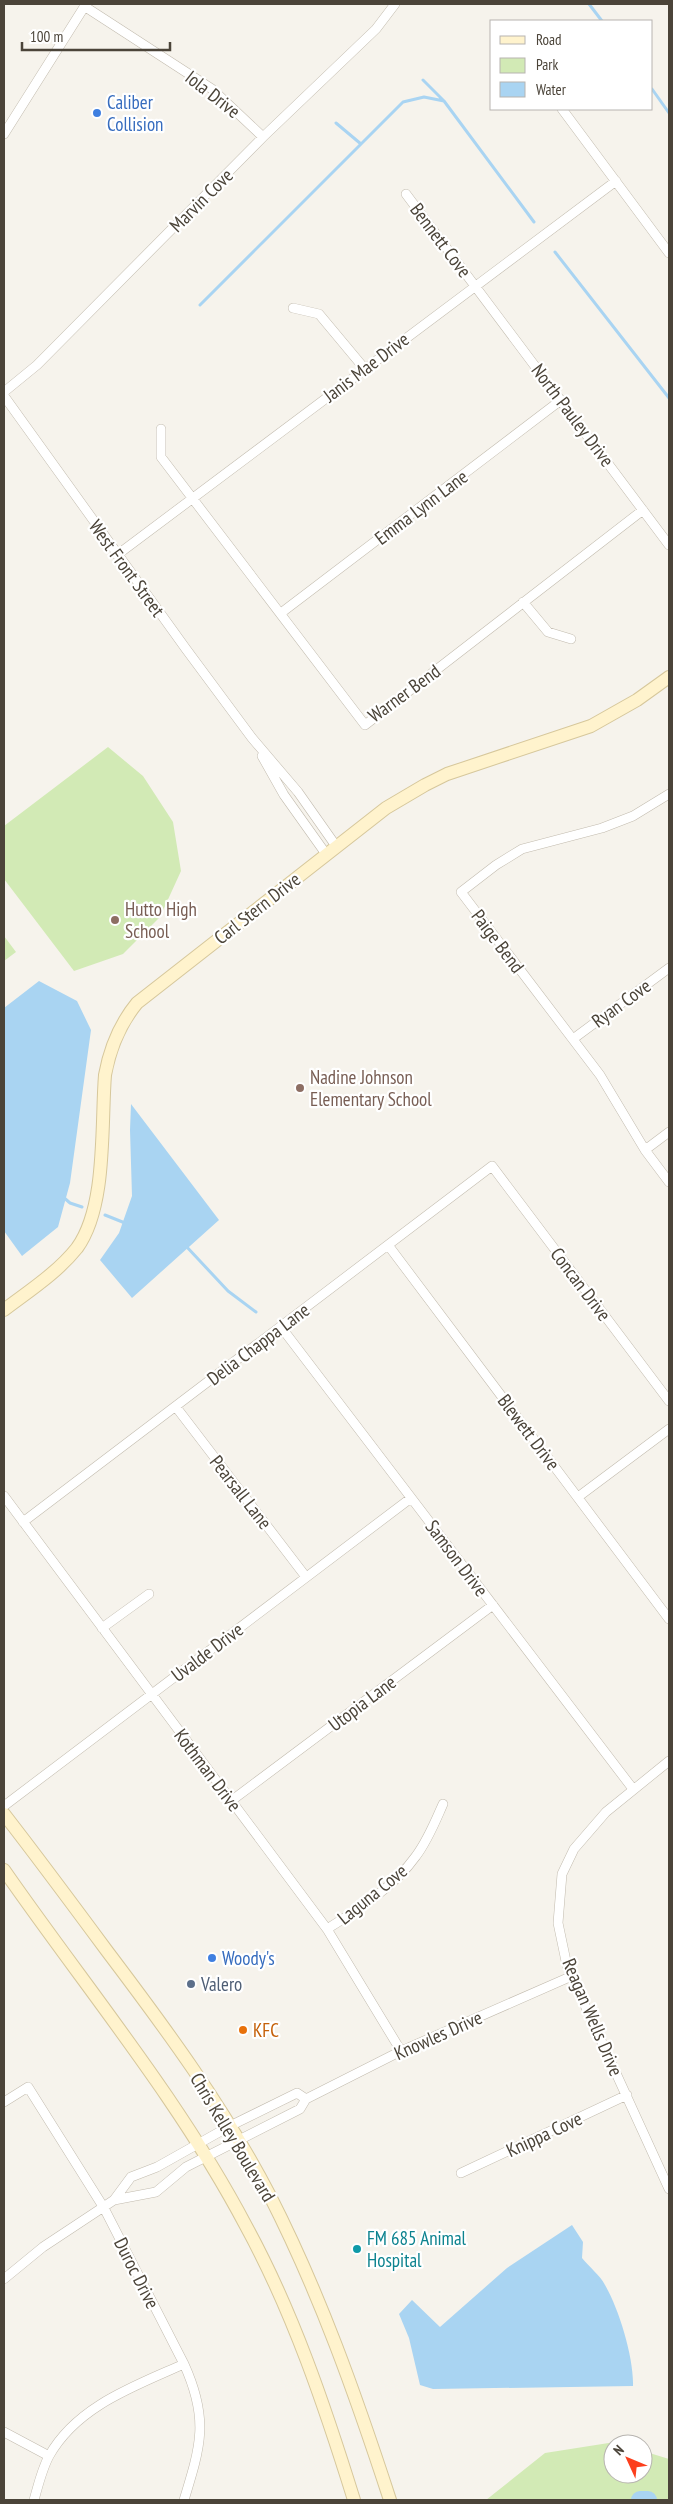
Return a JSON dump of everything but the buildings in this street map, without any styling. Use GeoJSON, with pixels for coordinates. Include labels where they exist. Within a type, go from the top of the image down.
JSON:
{"type":"FeatureCollection","features":[{"type":"Feature","properties":{"kind":"main road","name":"Carl Stern Drive"},"geometry":{"type":"LineString","coordinates":[[4,1310],[65,1261],[85,1234],[96,1198],[104,1075],[112,1046],[124,1019],[147,994],[386,808],[425,784],[470,766],[591,726],[637,700],[669,677]]}},
{"type":"Feature","properties":{"kind":"main road","name":"Chris Kelley Boulevard"},"geometry":{"type":"LineString","coordinates":[[4,1814],[168,2033],[230,2126],[270,2195],[320,2301],[354,2392],[390,2500]]}},
{"type":"Feature","properties":{"kind":"main road","name":"Chris Kelley Boulevard"},"geometry":{"type":"LineString","coordinates":[[4,1870],[64,1956],[146,2065],[198,2143],[246,2226],[290,2316],[354,2500]]}},
{"type":"Feature","properties":{"kind":"street","name":"Marvin Cove"},"geometry":{"type":"LineString","coordinates":[[4,392],[38,365],[263,137],[376,29],[395,4]]}},
{"type":"Feature","properties":{"kind":"street","name":"Iola Drive"},"geometry":{"type":"LineString","coordinates":[[85,5],[212,89],[263,137]]}},
{"type":"Feature","properties":{"kind":"street"},"geometry":{"type":"LineString","coordinates":[[4,134],[85,5]]}},
{"type":"Feature","properties":{"kind":"street"},"geometry":{"type":"LineString","coordinates":[[563,110],[669,253]]}},
{"type":"Feature","properties":{"kind":"street","name":"Janis Mae Drive"},"geometry":{"type":"LineString","coordinates":[[117,555],[616,181]]}},
{"type":"Feature","properties":{"kind":"street","name":"Bennett Cove"},"geometry":{"type":"LineString","coordinates":[[406,194],[476,285]]}},
{"type":"Feature","properties":{"kind":"street","name":"North Pauley Drive"},"geometry":{"type":"LineString","coordinates":[[476,285],[669,545]]}},
{"type":"Feature","properties":{"kind":"street"},"geometry":{"type":"LineString","coordinates":[[293,308],[319,314],[364,368]]}},
{"type":"Feature","properties":{"kind":"street","name":"West Front Street"},"geometry":{"type":"LineString","coordinates":[[4,396],[117,555],[252,738],[298,792],[331,850]]}},
{"type":"Feature","properties":{"kind":"street","name":"Emma Lynn Lane"},"geometry":{"type":"LineString","coordinates":[[281,613],[561,400]]}},
{"type":"Feature","properties":{"kind":"street","name":"Warner Bend"},"geometry":{"type":"LineString","coordinates":[[162,429],[161,457],[365,725],[643,510]]}},
{"type":"Feature","properties":{"kind":"street"},"geometry":{"type":"LineString","coordinates":[[524,602],[548,632],[571,639]]}},
{"type":"Feature","properties":{"kind":"street","name":"West Front Street"},"geometry":{"type":"LineString","coordinates":[[252,738],[284,795],[331,850]]}},
{"type":"Feature","properties":{"kind":"street","name":"Paige Bend"},"geometry":{"type":"LineString","coordinates":[[669,794],[633,816],[602,828],[522,849],[496,864],[461,892],[600,1076],[645,1150],[669,1182]]}},
{"type":"Feature","properties":{"kind":"street","name":"Ryan Cove"},"geometry":{"type":"LineString","coordinates":[[573,1039],[669,968]]}},
{"type":"Feature","properties":{"kind":"street"},"geometry":{"type":"LineString","coordinates":[[645,1150],[669,1132]]}},
{"type":"Feature","properties":{"kind":"street","name":"Delia Chappa Lane"},"geometry":{"type":"LineString","coordinates":[[23,1522],[492,1166]]}},
{"type":"Feature","properties":{"kind":"street","name":"Concan Drive"},"geometry":{"type":"LineString","coordinates":[[492,1166],[669,1401]]}},
{"type":"Feature","properties":{"kind":"street","name":"Blewett Drive"},"geometry":{"type":"LineString","coordinates":[[388,1245],[669,1618]]}},
{"type":"Feature","properties":{"kind":"street","name":"Samson Drive"},"geometry":{"type":"LineString","coordinates":[[281,1327],[633,1789]]}},
{"type":"Feature","properties":{"kind":"street","name":"Pearsall Lane"},"geometry":{"type":"LineString","coordinates":[[176,1407],[306,1577]]}},
{"type":"Feature","properties":{"kind":"street"},"geometry":{"type":"LineString","coordinates":[[578,1497],[669,1429]]}},
{"type":"Feature","properties":{"kind":"street","name":"Kothman Drive"},"geometry":{"type":"LineString","coordinates":[[4,1496],[327,1929],[400,2051]]}},
{"type":"Feature","properties":{"kind":"street","name":"Uvalde Drive"},"geometry":{"type":"LineString","coordinates":[[4,1806],[411,1498]]}},
{"type":"Feature","properties":{"kind":"street"},"geometry":{"type":"LineString","coordinates":[[102,1628],[149,1594]]}},
{"type":"Feature","properties":{"kind":"street","name":"Utopia Lane"},"geometry":{"type":"LineString","coordinates":[[231,1801],[493,1605]]}},
{"type":"Feature","properties":{"kind":"street","name":"Reagan Wells Drive"},"geometry":{"type":"LineString","coordinates":[[669,1761],[633,1789],[592,1827],[574,1849],[562,1874],[558,1923],[572,1976],[669,2189]]}},
{"type":"Feature","properties":{"kind":"street","name":"Laguna Cove"},"geometry":{"type":"LineString","coordinates":[[327,1929],[354,1912],[402,1873],[429,1834],[443,1804]]}},
{"type":"Feature","properties":{"kind":"street","name":"Knowles Drive"},"geometry":{"type":"LineString","coordinates":[[114,2200],[156,2192],[186,2167],[300,2109],[306,2099],[400,2051],[572,1976]]}},
{"type":"Feature","properties":{"kind":"street","name":"Duroc Drive"},"geometry":{"type":"LineString","coordinates":[[4,2102],[28,2087],[104,2208],[194,2386],[200,2408],[201,2429],[198,2455],[184,2500]]}},
{"type":"Feature","properties":{"kind":"street","name":"Knowles Drive"},"geometry":{"type":"LineString","coordinates":[[4,2278],[43,2247],[104,2208],[114,2200],[131,2177],[157,2167],[230,2126],[297,2093],[306,2099]]}},
{"type":"Feature","properties":{"kind":"street","name":"Knippa Cove"},"geometry":{"type":"LineString","coordinates":[[461,2172],[626,2095]]}},
{"type":"Feature","properties":{"kind":"street"},"geometry":{"type":"LineString","coordinates":[[34,2500],[49,2456],[75,2423],[89,2411],[107,2400],[184,2364]]}},
{"type":"Feature","properties":{"kind":"street"},"geometry":{"type":"LineString","coordinates":[[4,2432],[49,2456]]}},
{"type":"Feature","properties":{"kind":"green space"},"geometry":{"type":"Polygon","coordinates":[[[108,747],[143,776],[173,822],[181,871],[160,917],[123,954],[74,971],[4,879],[4,826],[108,747]]]}},
{"type":"Feature","properties":{"kind":"green space"},"geometry":{"type":"Polygon","coordinates":[[[4,936],[16,952],[4,961],[4,936]]]}},
{"type":"Feature","properties":{"kind":"green space"},"geometry":{"type":"Polygon","coordinates":[[[603,2444],[603,2484],[653,2484],[653,2454],[669,2459],[669,2500],[486,2500],[545,2453],[603,2444]]]}},
{"type":"Feature","properties":{"kind":"water"},"geometry":{"type":"Polygon","coordinates":[[[39,981],[77,1001],[91,1030],[70,1183],[58,1227],[22,1256],[4,1231],[4,1008],[39,981]]]}},
{"type":"Feature","properties":{"kind":"water"},"geometry":{"type":"Polygon","coordinates":[[[131,1104],[219,1220],[132,1298],[100,1260],[119,1233],[132,1196],[131,1104]]]}},
{"type":"Feature","properties":{"kind":"water"},"geometry":{"type":"Polygon","coordinates":[[[572,2225],[583,2242],[582,2258],[603,2281],[615,2307],[625,2334],[633,2375],[633,2386],[433,2389],[420,2385],[409,2338],[399,2314],[412,2300],[440,2327],[507,2268],[572,2225]]]}},
{"type":"Feature","properties":{"kind":"waterway"},"geometry":{"type":"LineString","coordinates":[[589,4],[601,20]]}},
{"type":"Feature","properties":{"kind":"waterway"},"geometry":{"type":"LineString","coordinates":[[423,80],[444,101],[534,222]]}},
{"type":"Feature","properties":{"kind":"waterway"},"geometry":{"type":"LineString","coordinates":[[653,90],[669,113]]}},
{"type":"Feature","properties":{"kind":"waterway"},"geometry":{"type":"LineString","coordinates":[[200,305],[403,102],[424,97],[444,101]]}},
{"type":"Feature","properties":{"kind":"waterway"},"geometry":{"type":"LineString","coordinates":[[336,123],[361,144]]}},
{"type":"Feature","properties":{"kind":"waterway"},"geometry":{"type":"LineString","coordinates":[[555,252],[669,398]]}},
{"type":"Feature","properties":{"kind":"waterway"},"geometry":{"type":"LineString","coordinates":[[62,1196],[70,1203],[82,1207]]}},
{"type":"Feature","properties":{"kind":"waterway"},"geometry":{"type":"LineString","coordinates":[[105,1215],[125,1223]]}},
{"type":"Feature","properties":{"kind":"waterway"},"geometry":{"type":"LineString","coordinates":[[185,1245],[228,1291],[256,1312]]}},
{"type":"Feature","properties":{"kind":"waterway"},"geometry":{"type":"LineString","coordinates":[[640,2500],[648,2500]]}},
{"type":"Feature","properties":{"kind":"place","name":"Caliber Collision"},"geometry":{"type":"Point","coordinates":[97,113]}},
{"type":"Feature","properties":{"kind":"place","name":"Hutto High School"},"geometry":{"type":"Point","coordinates":[115,920]}},
{"type":"Feature","properties":{"kind":"place","name":"Nadine Johnson Elementary School"},"geometry":{"type":"Point","coordinates":[300,1088]}},
{"type":"Feature","properties":{"kind":"place","name":"Woody's"},"geometry":{"type":"Point","coordinates":[212,1958]}},
{"type":"Feature","properties":{"kind":"place","name":"Valero"},"geometry":{"type":"Point","coordinates":[191,1984]}},
{"type":"Feature","properties":{"kind":"place","name":"KFC"},"geometry":{"type":"Point","coordinates":[243,2030]}},
{"type":"Feature","properties":{"kind":"place","name":"FM 685 Animal Hospital"},"geometry":{"type":"Point","coordinates":[357,2249]}}]}
